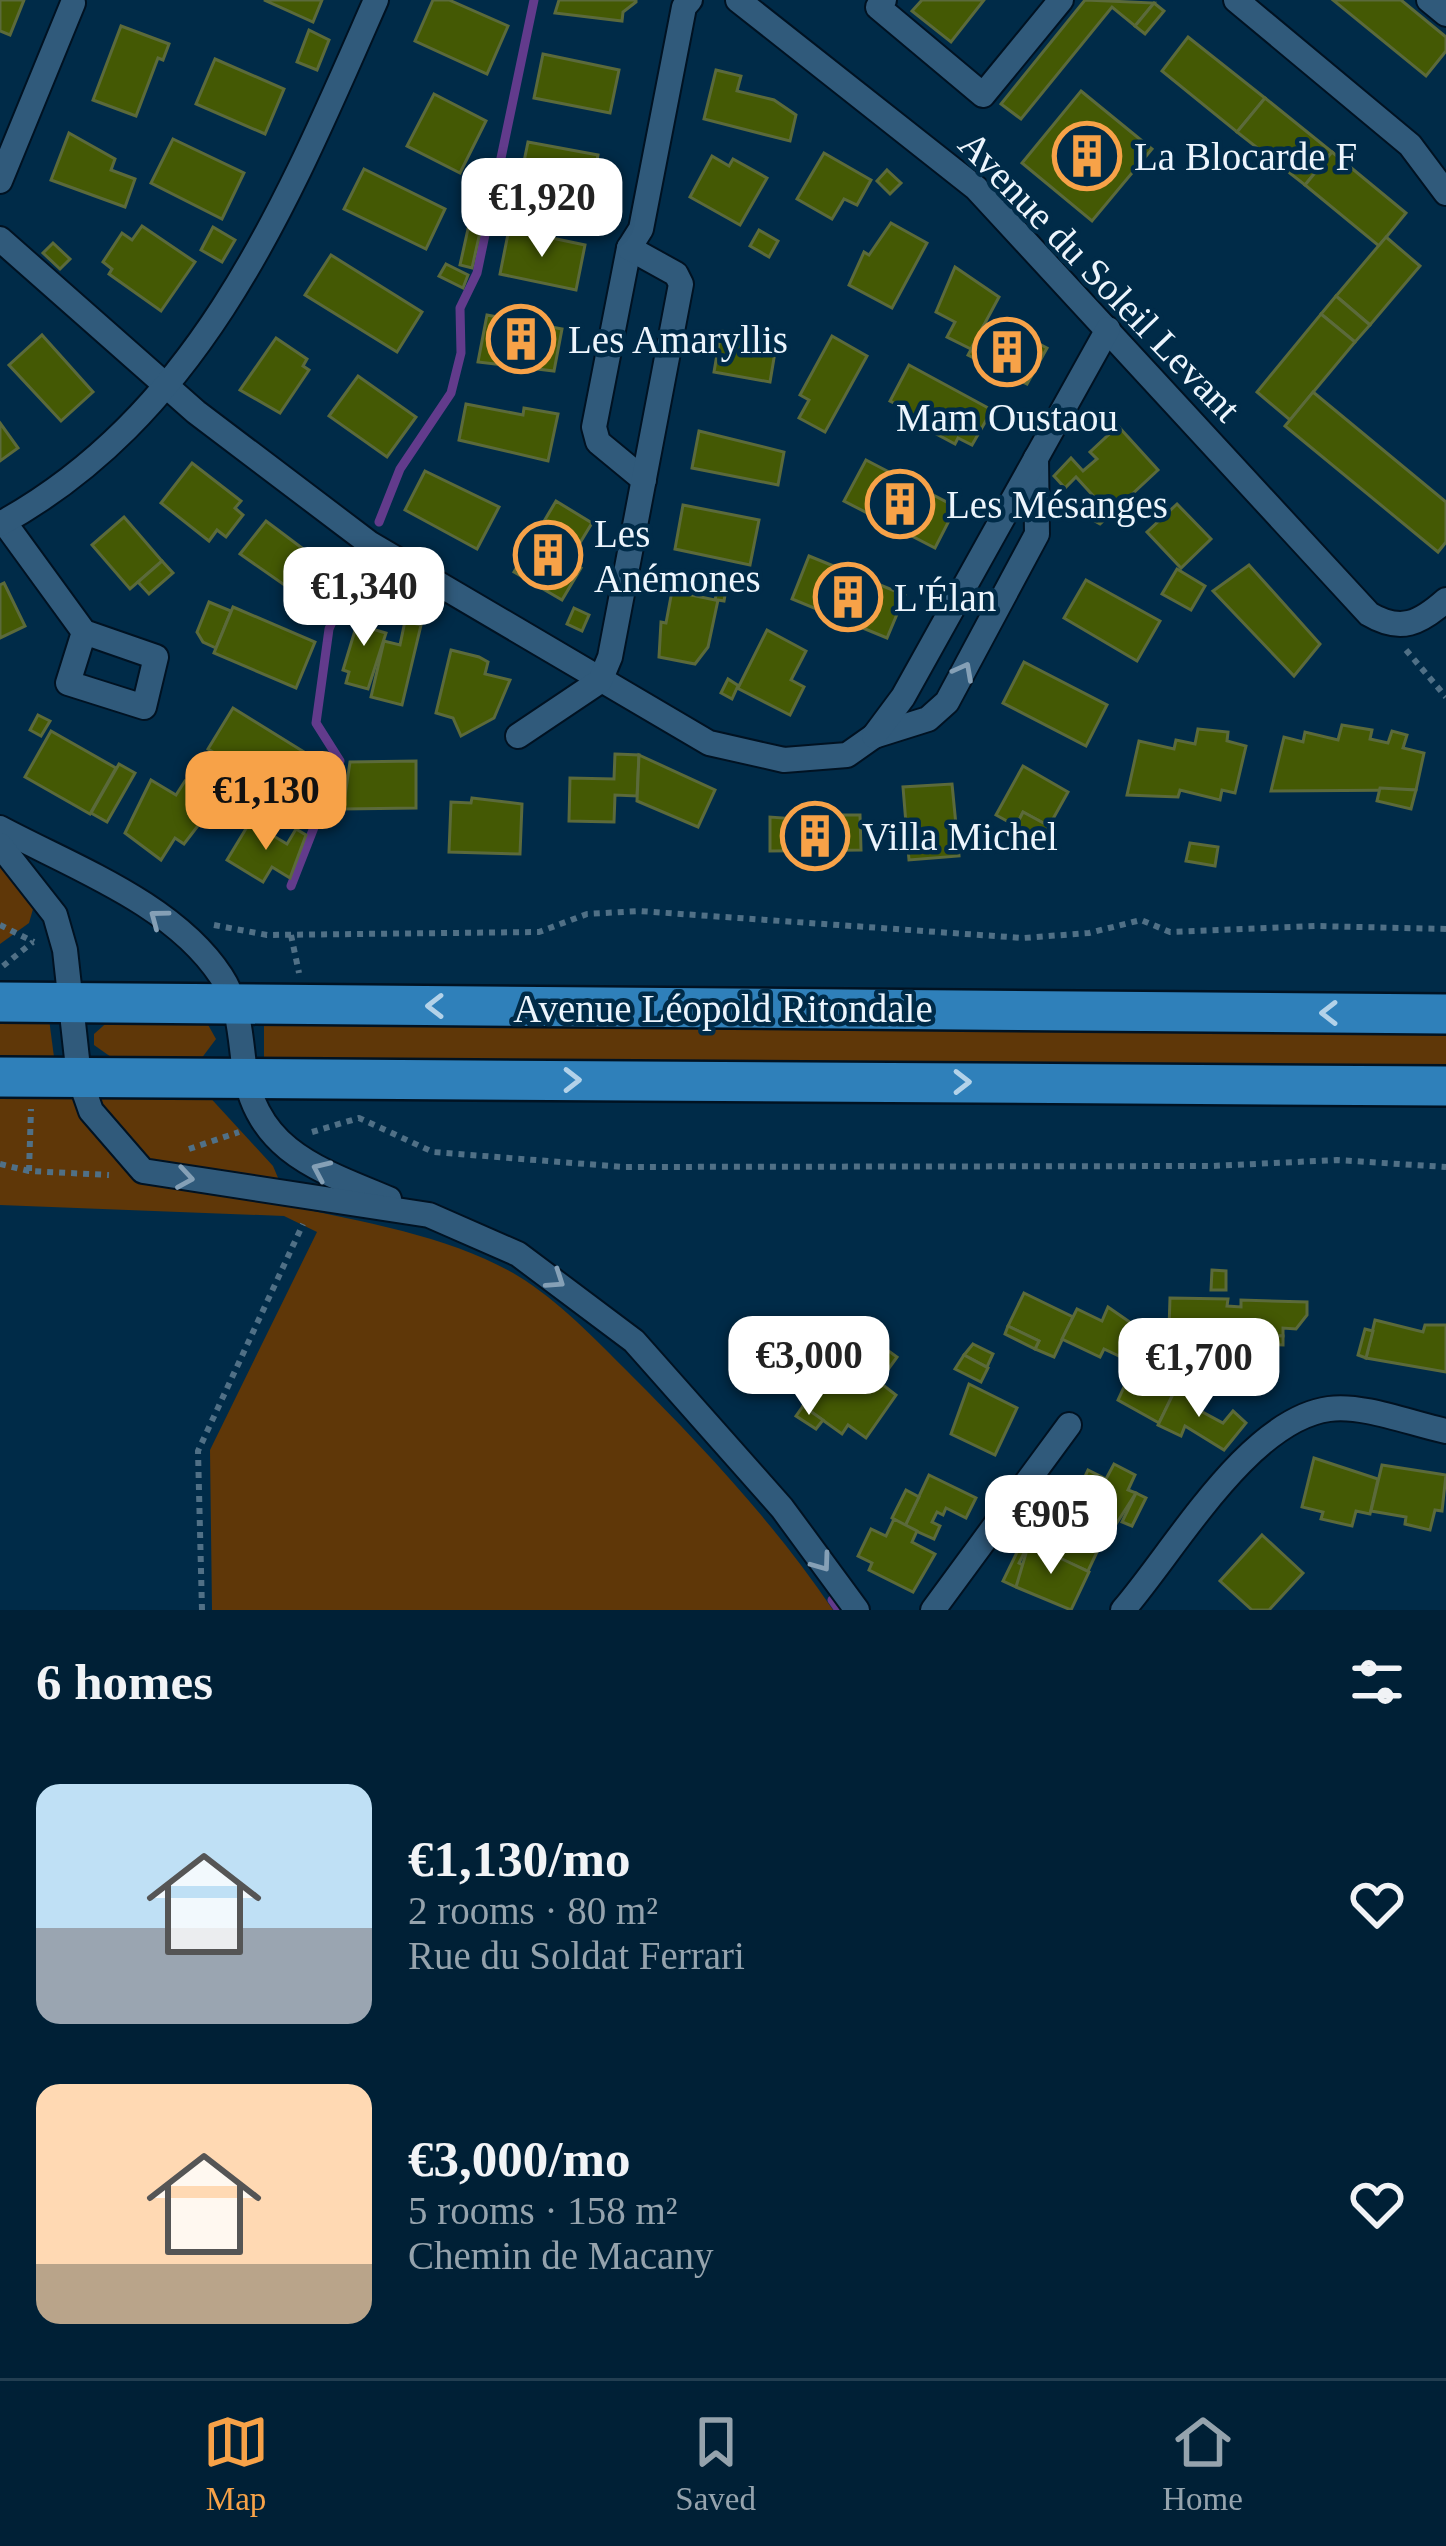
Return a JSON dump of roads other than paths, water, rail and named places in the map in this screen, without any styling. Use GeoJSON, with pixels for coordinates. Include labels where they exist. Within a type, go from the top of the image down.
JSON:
{"type":"FeatureCollection","features":[{"type":"Feature","properties":{"kind":"highway","name":"Avenue Léopold Ritondale"},"geometry":{"type":"LineString","coordinates":[[0,1001],[1446,1014]]}},
{"type":"Feature","properties":{"kind":"highway","name":"Avenue Léopold Ritondale"},"geometry":{"type":"LineString","coordinates":[[0,1077],[1446,1086]]}},
{"type":"Feature","properties":{"kind":"street"},"geometry":{"type":"LineString","coordinates":[[84,632],[2,523],[110,445],[198,351],[284,208],[376,0]]}},
{"type":"Feature","properties":{"kind":"street"},"geometry":{"type":"LineString","coordinates":[[644,480],[598,442],[594,428],[629,248],[641,229],[684,7],[691,0]]}},
{"type":"Feature","properties":{"kind":"street","name":"Avenue du Soleil Levant"},"geometry":{"type":"LineString","coordinates":[[738,0],[976,188],[1369,614],[1388,626],[1410,626],[1446,600]]}},
{"type":"Feature","properties":{"kind":"street"},"geometry":{"type":"LineString","coordinates":[[884,0],[878,7],[983,95],[1061,0]]}},
{"type":"Feature","properties":{"kind":"street"},"geometry":{"type":"LineString","coordinates":[[1236,0],[1410,145],[1446,193]]}},
{"type":"Feature","properties":{"kind":"street"},"geometry":{"type":"LineString","coordinates":[[1430,0],[1446,14]]}},
{"type":"Feature","properties":{"kind":"street"},"geometry":{"type":"LineString","coordinates":[[0,181],[74,3]]}},
{"type":"Feature","properties":{"kind":"street"},"geometry":{"type":"LineString","coordinates":[[0,239],[167,388],[368,543],[709,743],[784,760],[847,755],[874,736],[903,698],[1108,329]]}},
{"type":"Feature","properties":{"kind":"street"},"geometry":{"type":"LineString","coordinates":[[518,736],[600,681],[610,657],[681,284],[676,274],[629,248]]}},
{"type":"Feature","properties":{"kind":"street"},"geometry":{"type":"LineString","coordinates":[[874,736],[928,719],[947,702],[1037,534],[1036,458]]}},
{"type":"Feature","properties":{"kind":"street"},"geometry":{"type":"LineString","coordinates":[[0,828],[152,912],[193,944],[220,975],[235,1004],[245,1076],[256,1114],[282,1148],[316,1169],[518,1254],[634,1341],[769,1493],[857,1610]]}},
{"type":"Feature","properties":{"kind":"street"},"geometry":{"type":"LineString","coordinates":[[0,845],[55,915],[65,950],[67,1001],[79,1076],[91,1111],[143,1172],[428,1215]]}},
{"type":"Feature","properties":{"kind":"street"},"geometry":{"type":"LineString","coordinates":[[1127,1609],[1261,1441],[1294,1417],[1334,1408],[1446,1431]]}},
{"type":"Feature","properties":{"kind":"street"},"geometry":{"type":"LineString","coordinates":[[933,1610],[1069,1425]]}},
{"type":"Feature","properties":{"kind":"waterway"},"geometry":{"type":"LineString","coordinates":[[379,522],[400,469],[451,393],[461,353],[460,308],[477,273],[534,0]]}},
{"type":"Feature","properties":{"kind":"waterway"},"geometry":{"type":"LineString","coordinates":[[291,886],[340,761],[316,723],[329,629],[357,564]]}},
{"type":"Feature","properties":{"kind":"waterway"},"geometry":{"type":"LineString","coordinates":[[832,1600],[839,1610]]}},
{"type":"Feature","properties":{"kind":"place","name":"La Blocarde F"},"geometry":{"type":"Point","coordinates":[1087,156]}},
{"type":"Feature","properties":{"kind":"place","name":"Les Amaryllis"},"geometry":{"type":"Point","coordinates":[521,339]}},
{"type":"Feature","properties":{"kind":"place","name":"Mam Oustaou"},"geometry":{"type":"Point","coordinates":[1007,352]}},
{"type":"Feature","properties":{"kind":"place","name":"Les Mésanges"},"geometry":{"type":"Point","coordinates":[900,504]}},
{"type":"Feature","properties":{"kind":"place","name":"Les Anémones"},"geometry":{"type":"Point","coordinates":[548,555]}},
{"type":"Feature","properties":{"kind":"place","name":"L'Élan"},"geometry":{"type":"Point","coordinates":[848,597]}},
{"type":"Feature","properties":{"kind":"place","name":"Villa Michel"},"geometry":{"type":"Point","coordinates":[815,836]}}]}
